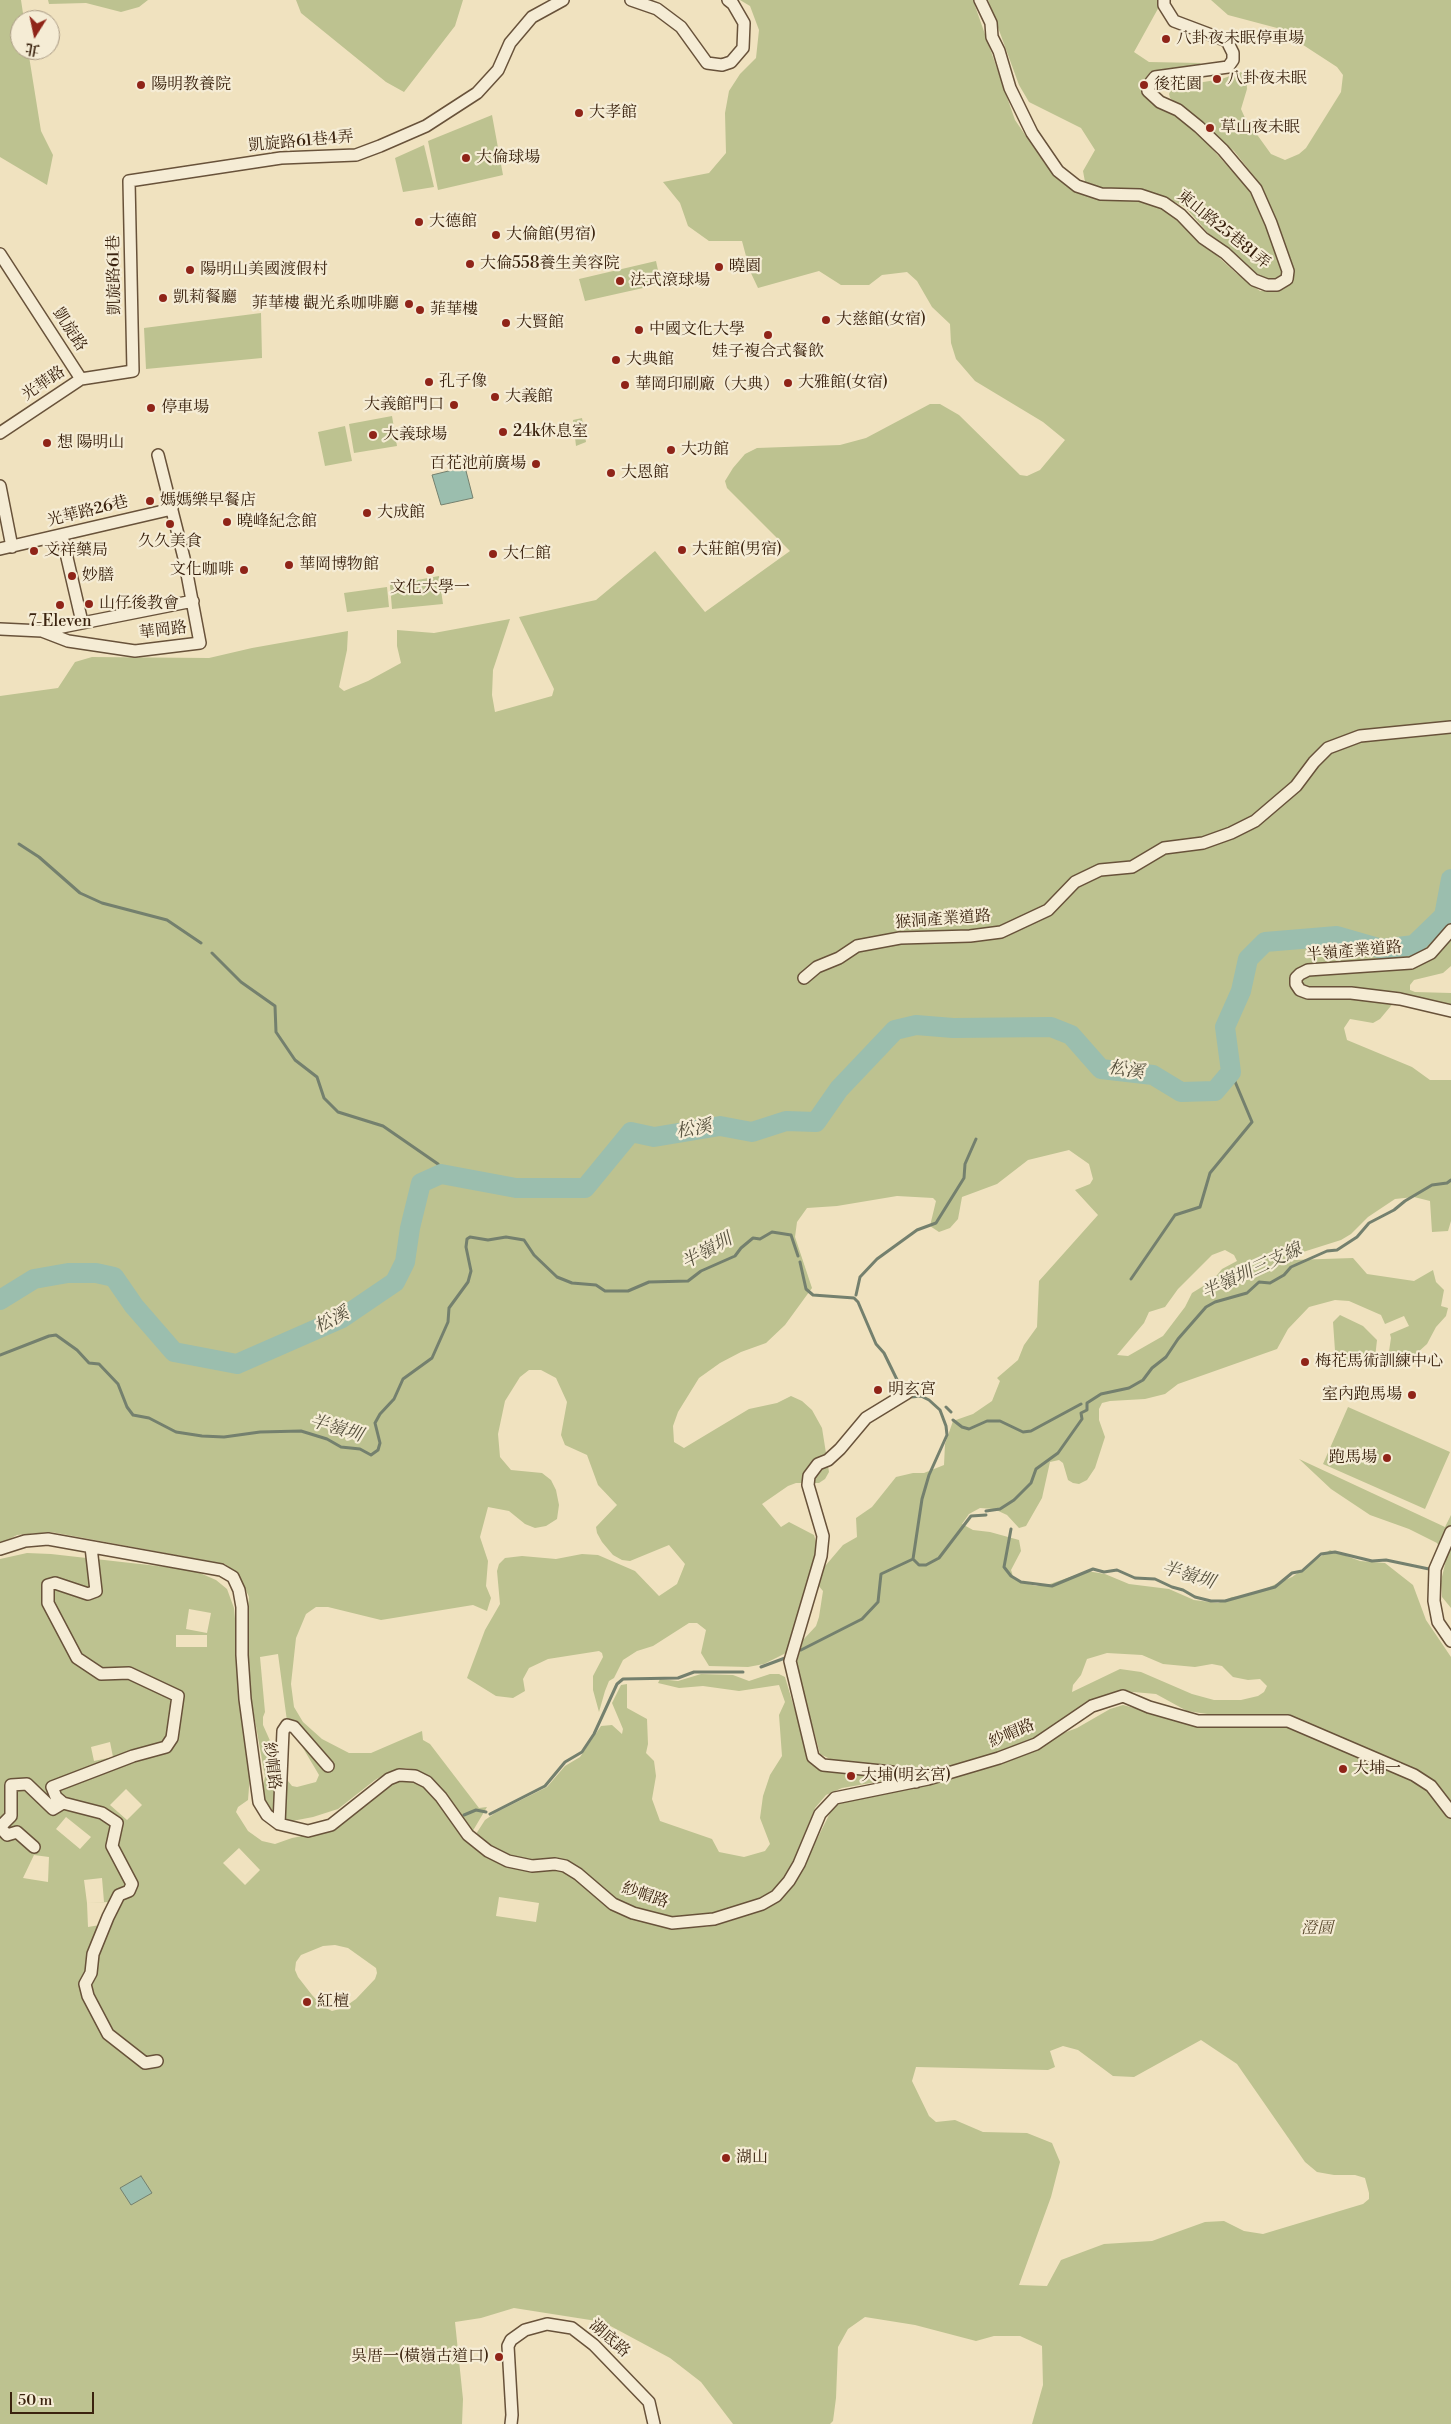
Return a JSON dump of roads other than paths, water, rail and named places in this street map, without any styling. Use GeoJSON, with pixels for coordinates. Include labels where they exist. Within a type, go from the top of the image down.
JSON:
{"type":"FeatureCollection","features":[{"type":"Feature","properties":{"kind":"street","name":"凱旋路61巷4弄"},"geometry":{"type":"LineString","coordinates":[[132,179],[281,158],[356,155],[399,138],[426,126],[477,94],[498,70],[510,43],[532,17],[563,0]]}},
{"type":"Feature","properties":{"kind":"street"},"geometry":{"type":"LineString","coordinates":[[631,0],[657,9],[681,26],[707,63],[722,65],[731,62],[743,48],[744,22],[733,4],[728,0]]}},
{"type":"Feature","properties":{"kind":"street","name":"東山路25巷81弄"},"geometry":{"type":"LineString","coordinates":[[980,0],[991,23],[992,37],[999,51],[1010,88],[1032,133],[1058,172],[1077,186],[1101,194],[1140,195],[1164,203],[1254,280],[1267,285],[1287,280],[1288,271],[1271,222],[1256,189],[1223,150],[1199,127],[1178,110],[1160,102],[1148,91],[1151,82],[1156,76],[1228,67],[1233,60],[1233,53],[1227,41],[1174,21],[1164,5],[1164,0]]}},
{"type":"Feature","properties":{"kind":"street","name":"凱旋路61巷"},"geometry":{"type":"LineString","coordinates":[[81,379],[133,371],[129,186],[129,181],[132,179]]}},
{"type":"Feature","properties":{"kind":"street","name":"凱旋路"},"geometry":{"type":"LineString","coordinates":[[0,254],[81,379]]}},
{"type":"Feature","properties":{"kind":"street","name":"光華路"},"geometry":{"type":"LineString","coordinates":[[0,433],[81,379]]}},
{"type":"Feature","properties":{"kind":"street","name":"華岡路"},"geometry":{"type":"LineString","coordinates":[[0,630],[42,631],[68,641],[135,651],[200,642],[194,601],[158,455]]}},
{"type":"Feature","properties":{"kind":"street"},"geometry":{"type":"LineString","coordinates":[[0,486],[6,548]]}},
{"type":"Feature","properties":{"kind":"street","name":"光華路26巷"},"geometry":{"type":"LineString","coordinates":[[6,548],[172,509]]}},
{"type":"Feature","properties":{"kind":"street"},"geometry":{"type":"LineString","coordinates":[[62,536],[82,622]]}},
{"type":"Feature","properties":{"kind":"street"},"geometry":{"type":"LineString","coordinates":[[42,631],[194,601]]}},
{"type":"Feature","properties":{"kind":"street","name":"猴洞產業道路"},"geometry":{"type":"LineString","coordinates":[[804,978],[817,968],[839,958],[857,946],[900,938],[970,936],[1001,932],[1048,910],[1075,882],[1100,870],[1132,867],[1164,848],[1203,843],[1231,833],[1255,821],[1296,786],[1314,762],[1328,748],[1360,736],[1451,727]]}},
{"type":"Feature","properties":{"kind":"street","name":"半嶺產業道路"},"geometry":{"type":"LineString","coordinates":[[1451,930],[1431,953],[1411,963],[1323,968],[1308,970],[1296,978],[1296,984],[1300,990],[1308,993],[1351,994],[1400,999],[1451,1011]]}},
{"type":"Feature","properties":{"kind":"street"},"geometry":{"type":"LineString","coordinates":[[907,1393],[866,1418],[840,1449],[828,1460],[818,1464],[809,1476],[808,1485],[823,1536],[822,1546],[790,1661],[813,1757],[823,1765],[892,1772],[907,1776],[916,1782]]}},
{"type":"Feature","properties":{"kind":"street"},"geometry":{"type":"LineString","coordinates":[[1451,1532],[1435,1569],[1434,1601],[1438,1622],[1451,1641]]}},
{"type":"Feature","properties":{"kind":"street","name":"紗帽路"},"geometry":{"type":"LineString","coordinates":[[0,1549],[25,1541],[48,1539],[221,1570],[233,1577],[239,1590],[242,1607],[243,1672],[259,1802],[267,1815],[279,1824],[308,1831],[331,1825],[379,1785],[394,1776],[410,1775],[427,1782],[468,1836],[488,1851],[508,1861],[532,1866],[555,1864],[565,1866],[578,1874],[613,1904],[633,1913],[672,1923],[714,1919],[762,1904],[776,1896],[789,1881],[820,1814],[827,1804],[835,1798],[847,1794],[916,1782],[999,1758],[1036,1744],[1092,1706],[1123,1696],[1149,1707],[1198,1721],[1288,1721],[1414,1775],[1431,1786],[1451,1812]]}},
{"type":"Feature","properties":{"kind":"street"},"geometry":{"type":"LineString","coordinates":[[90,1547],[96,1591],[88,1594],[55,1583],[48,1585],[48,1603],[77,1658],[101,1674],[129,1673],[178,1696],[172,1738],[166,1747],[133,1756],[52,1787],[56,1797],[63,1804],[102,1813],[117,1823],[112,1846],[132,1884],[129,1891],[119,1896],[108,1917],[93,1954],[91,1973],[85,1984],[88,1996],[108,2034],[145,2063],[157,2061]]}},
{"type":"Feature","properties":{"kind":"street"},"geometry":{"type":"LineString","coordinates":[[279,1824],[283,1731],[287,1725],[294,1727],[328,1766]]}},
{"type":"Feature","properties":{"kind":"street"},"geometry":{"type":"LineString","coordinates":[[34,1847],[17,1832],[7,1835],[0,1827],[11,1816],[11,1785],[27,1784],[53,1809],[63,1804]]}},
{"type":"Feature","properties":{"kind":"street","name":"湖底路"},"geometry":{"type":"LineString","coordinates":[[511,2424],[508,2346],[511,2340],[525,2330],[547,2324],[572,2328],[594,2345],[649,2402],[654,2424]]}},
{"type":"Feature","properties":{"kind":"waterway"},"geometry":{"type":"LineString","coordinates":[[19,844],[39,857],[80,893],[102,903],[167,920],[201,943]]}},
{"type":"Feature","properties":{"kind":"waterway","name":"松溪"},"geometry":{"type":"LineString","coordinates":[[0,1300],[34,1279],[68,1273],[96,1273],[114,1277],[134,1306],[174,1352],[237,1364],[342,1318],[395,1282],[405,1262],[410,1228],[421,1183],[441,1174],[516,1188],[585,1188],[631,1132],[654,1137],[720,1126],[752,1132],[786,1121],[816,1122],[839,1089],[895,1030],[916,1025],[953,1028],[1051,1027],[1071,1035],[1101,1069],[1153,1075],[1181,1092],[1215,1091],[1231,1072],[1225,1027],[1241,991],[1248,959],[1265,942],[1337,936],[1382,949],[1414,945],[1444,916],[1451,879]]}},
{"type":"Feature","properties":{"kind":"waterway"},"geometry":{"type":"LineString","coordinates":[[212,953],[241,982],[275,1006],[276,1032],[295,1060],[317,1077],[324,1098],[338,1112],[383,1126],[438,1164],[441,1174]]}},
{"type":"Feature","properties":{"kind":"waterway"},"geometry":{"type":"LineString","coordinates":[[1131,1279],[1175,1215],[1200,1207],[1210,1173],[1252,1122],[1231,1072]]}},
{"type":"Feature","properties":{"kind":"waterway"},"geometry":{"type":"LineString","coordinates":[[856,1295],[860,1277],[877,1259],[917,1230],[936,1223],[964,1178],[965,1164],[976,1139]]}},
{"type":"Feature","properties":{"kind":"waterway","name":"半嶺圳三支線"},"geometry":{"type":"LineString","coordinates":[[986,1511],[1000,1509],[1014,1500],[1031,1483],[1036,1469],[1058,1453],[1082,1419],[1081,1413],[1087,1410],[1087,1403],[1101,1394],[1129,1388],[1143,1380],[1152,1368],[1166,1357],[1178,1339],[1206,1307],[1215,1302],[1247,1293],[1259,1282],[1270,1283],[1284,1275],[1291,1267],[1327,1251],[1337,1250],[1357,1237],[1369,1223],[1394,1210],[1432,1185],[1447,1183],[1451,1180]]}},
{"type":"Feature","properties":{"kind":"waterway","name":"半嶺圳"},"geometry":{"type":"LineString","coordinates":[[0,1355],[56,1335],[77,1350],[89,1363],[99,1364],[118,1384],[127,1407],[133,1415],[149,1418],[176,1432],[224,1437],[260,1432],[301,1431],[327,1439],[341,1447],[360,1449],[371,1455],[378,1450],[380,1443],[375,1423],[380,1414],[394,1399],[403,1379],[432,1358],[448,1322],[449,1308],[468,1282],[471,1271],[466,1247],[467,1239],[470,1237],[488,1240],[506,1237],[524,1240],[534,1255],[557,1277],[572,1283],[596,1285],[605,1291],[628,1291],[649,1282],[688,1281],[701,1271],[735,1256],[753,1238],[760,1239],[772,1232],[791,1235],[798,1256]]}},
{"type":"Feature","properties":{"kind":"waterway","name":"半嶺圳"},"geometry":{"type":"LineString","coordinates":[[800,1262],[806,1289],[813,1295],[854,1298],[858,1302],[876,1344],[884,1353],[903,1392]]}},
{"type":"Feature","properties":{"kind":"waterway","name":"半嶺圳"},"geometry":{"type":"LineString","coordinates":[[911,1397],[921,1396],[929,1400],[940,1410],[947,1435],[929,1475],[922,1499],[913,1559],[919,1565],[926,1565],[939,1558],[971,1516],[986,1515]]}},
{"type":"Feature","properties":{"kind":"waterway"},"geometry":{"type":"LineString","coordinates":[[953,1420],[962,1427],[969,1429],[987,1421],[1000,1421],[1023,1432],[1031,1431],[1081,1404]]}},
{"type":"Feature","properties":{"kind":"waterway"},"geometry":{"type":"LineString","coordinates":[[946,1407],[951,1412]]}},
{"type":"Feature","properties":{"kind":"waterway","name":"半嶺圳"},"geometry":{"type":"LineString","coordinates":[[1011,1529],[1004,1567],[1011,1576],[1021,1582],[1052,1586],[1093,1569],[1104,1572],[1117,1570],[1135,1578],[1155,1579],[1195,1597],[1211,1601],[1225,1601],[1275,1587],[1292,1573],[1302,1571],[1321,1554],[1335,1552],[1372,1561],[1386,1560],[1429,1569]]}},
{"type":"Feature","properties":{"kind":"waterway"},"geometry":{"type":"LineString","coordinates":[[801,1650],[862,1619],[878,1602],[881,1574],[913,1559]]}},
{"type":"Feature","properties":{"kind":"waterway"},"geometry":{"type":"LineString","coordinates":[[761,1667],[785,1658]]}},
{"type":"Feature","properties":{"kind":"waterway"},"geometry":{"type":"LineString","coordinates":[[490,1814],[545,1786],[565,1762],[582,1752],[594,1734],[617,1684],[623,1679],[678,1678],[694,1672],[743,1672]]}},
{"type":"Feature","properties":{"kind":"waterway"},"geometry":{"type":"LineString","coordinates":[[464,1815],[476,1810],[486,1812]]}},
{"type":"Feature","properties":{"kind":"place","name":"八卦夜未眠停車場"},"geometry":{"type":"Point","coordinates":[1166,39]}},
{"type":"Feature","properties":{"kind":"place","name":"八卦夜未眠"},"geometry":{"type":"Point","coordinates":[1217,79]}},
{"type":"Feature","properties":{"kind":"place","name":"陽明教養院"},"geometry":{"type":"Point","coordinates":[141,85]}},
{"type":"Feature","properties":{"kind":"place","name":"後花園"},"geometry":{"type":"Point","coordinates":[1144,85]}},
{"type":"Feature","properties":{"kind":"place","name":"大孝館"},"geometry":{"type":"Point","coordinates":[579,113]}},
{"type":"Feature","properties":{"kind":"place","name":"草山夜未眠"},"geometry":{"type":"Point","coordinates":[1210,128]}},
{"type":"Feature","properties":{"kind":"place","name":"大倫球場"},"geometry":{"type":"Point","coordinates":[466,158]}},
{"type":"Feature","properties":{"kind":"place","name":"大德館"},"geometry":{"type":"Point","coordinates":[419,222]}},
{"type":"Feature","properties":{"kind":"place","name":"大倫館(男宿)"},"geometry":{"type":"Point","coordinates":[496,235]}},
{"type":"Feature","properties":{"kind":"place","name":"大倫558養生美容院"},"geometry":{"type":"Point","coordinates":[470,264]}},
{"type":"Feature","properties":{"kind":"place","name":"曉園"},"geometry":{"type":"Point","coordinates":[719,267]}},
{"type":"Feature","properties":{"kind":"place","name":"陽明山美國渡假村"},"geometry":{"type":"Point","coordinates":[190,270]}},
{"type":"Feature","properties":{"kind":"place","name":"法式滾球場"},"geometry":{"type":"Point","coordinates":[620,281]}},
{"type":"Feature","properties":{"kind":"place","name":"凱莉餐廳"},"geometry":{"type":"Point","coordinates":[163,298]}},
{"type":"Feature","properties":{"kind":"place","name":"菲華樓 觀光系咖啡廳"},"geometry":{"type":"Point","coordinates":[409,304]}},
{"type":"Feature","properties":{"kind":"place","name":"菲華樓"},"geometry":{"type":"Point","coordinates":[420,310]}},
{"type":"Feature","properties":{"kind":"place","name":"大慈館(女宿)"},"geometry":{"type":"Point","coordinates":[826,320]}},
{"type":"Feature","properties":{"kind":"place","name":"大賢館"},"geometry":{"type":"Point","coordinates":[506,323]}},
{"type":"Feature","properties":{"kind":"place","name":"中國文化大學"},"geometry":{"type":"Point","coordinates":[639,330]}},
{"type":"Feature","properties":{"kind":"place","name":"娃子複合式餐飲"},"geometry":{"type":"Point","coordinates":[768,335]}},
{"type":"Feature","properties":{"kind":"place","name":"大典館"},"geometry":{"type":"Point","coordinates":[616,360]}},
{"type":"Feature","properties":{"kind":"place","name":"孔子像"},"geometry":{"type":"Point","coordinates":[429,382]}},
{"type":"Feature","properties":{"kind":"place","name":"大雅館(女宿)"},"geometry":{"type":"Point","coordinates":[788,383]}},
{"type":"Feature","properties":{"kind":"place","name":"華岡印刷廠（大典）"},"geometry":{"type":"Point","coordinates":[625,385]}},
{"type":"Feature","properties":{"kind":"place","name":"大義館"},"geometry":{"type":"Point","coordinates":[495,397]}},
{"type":"Feature","properties":{"kind":"place","name":"大義館門口"},"geometry":{"type":"Point","coordinates":[454,405]}},
{"type":"Feature","properties":{"kind":"place","name":"停車場"},"geometry":{"type":"Point","coordinates":[151,408]}},
{"type":"Feature","properties":{"kind":"place","name":"24k休息室"},"geometry":{"type":"Point","coordinates":[503,432]}},
{"type":"Feature","properties":{"kind":"place","name":"大義球場"},"geometry":{"type":"Point","coordinates":[373,435]}},
{"type":"Feature","properties":{"kind":"place","name":"想 陽明山"},"geometry":{"type":"Point","coordinates":[47,443]}},
{"type":"Feature","properties":{"kind":"place","name":"大功館"},"geometry":{"type":"Point","coordinates":[671,450]}},
{"type":"Feature","properties":{"kind":"place","name":"百花池前廣場"},"geometry":{"type":"Point","coordinates":[536,464]}},
{"type":"Feature","properties":{"kind":"place","name":"大恩館"},"geometry":{"type":"Point","coordinates":[611,473]}},
{"type":"Feature","properties":{"kind":"place","name":"媽媽樂早餐店"},"geometry":{"type":"Point","coordinates":[150,501]}},
{"type":"Feature","properties":{"kind":"place","name":"大成館"},"geometry":{"type":"Point","coordinates":[367,513]}},
{"type":"Feature","properties":{"kind":"place","name":"曉峰紀念館"},"geometry":{"type":"Point","coordinates":[227,522]}},
{"type":"Feature","properties":{"kind":"place","name":"久久美食"},"geometry":{"type":"Point","coordinates":[170,524]}},
{"type":"Feature","properties":{"kind":"place","name":"大莊館(男宿)"},"geometry":{"type":"Point","coordinates":[682,550]}},
{"type":"Feature","properties":{"kind":"place","name":"文祥藥局"},"geometry":{"type":"Point","coordinates":[34,551]}},
{"type":"Feature","properties":{"kind":"place","name":"大仁館"},"geometry":{"type":"Point","coordinates":[493,554]}},
{"type":"Feature","properties":{"kind":"place","name":"華岡博物館"},"geometry":{"type":"Point","coordinates":[289,565]}},
{"type":"Feature","properties":{"kind":"place","name":"文化咖啡"},"geometry":{"type":"Point","coordinates":[244,570]}},
{"type":"Feature","properties":{"kind":"place","name":"文化大學一"},"geometry":{"type":"Point","coordinates":[430,570]}},
{"type":"Feature","properties":{"kind":"place","name":"妙膳"},"geometry":{"type":"Point","coordinates":[72,576]}},
{"type":"Feature","properties":{"kind":"place","name":"山仔後教會"},"geometry":{"type":"Point","coordinates":[89,604]}},
{"type":"Feature","properties":{"kind":"place","name":"7-Eleven"},"geometry":{"type":"Point","coordinates":[60,605]}},
{"type":"Feature","properties":{"kind":"place","name":"梅花馬術訓練中心"},"geometry":{"type":"Point","coordinates":[1305,1362]}},
{"type":"Feature","properties":{"kind":"place","name":"明玄宮"},"geometry":{"type":"Point","coordinates":[878,1390]}},
{"type":"Feature","properties":{"kind":"place","name":"室內跑馬場"},"geometry":{"type":"Point","coordinates":[1412,1395]}},
{"type":"Feature","properties":{"kind":"place","name":"跑馬場"},"geometry":{"type":"Point","coordinates":[1387,1458]}},
{"type":"Feature","properties":{"kind":"place","name":"大埔一"},"geometry":{"type":"Point","coordinates":[1343,1769]}},
{"type":"Feature","properties":{"kind":"place","name":"大埔(明玄宮)"},"geometry":{"type":"Point","coordinates":[851,1776]}},
{"type":"Feature","properties":{"kind":"place","name":"紅檀"},"geometry":{"type":"Point","coordinates":[307,2002]}},
{"type":"Feature","properties":{"kind":"place","name":"湖山"},"geometry":{"type":"Point","coordinates":[726,2158]}},
{"type":"Feature","properties":{"kind":"place","name":"吳厝一(橫嶺古道口)"},"geometry":{"type":"Point","coordinates":[499,2357]}},
{"type":"Feature","properties":{"kind":"park label","name":"澄園"},"geometry":{"type":"Point","coordinates":[1317,1929]}}]}
